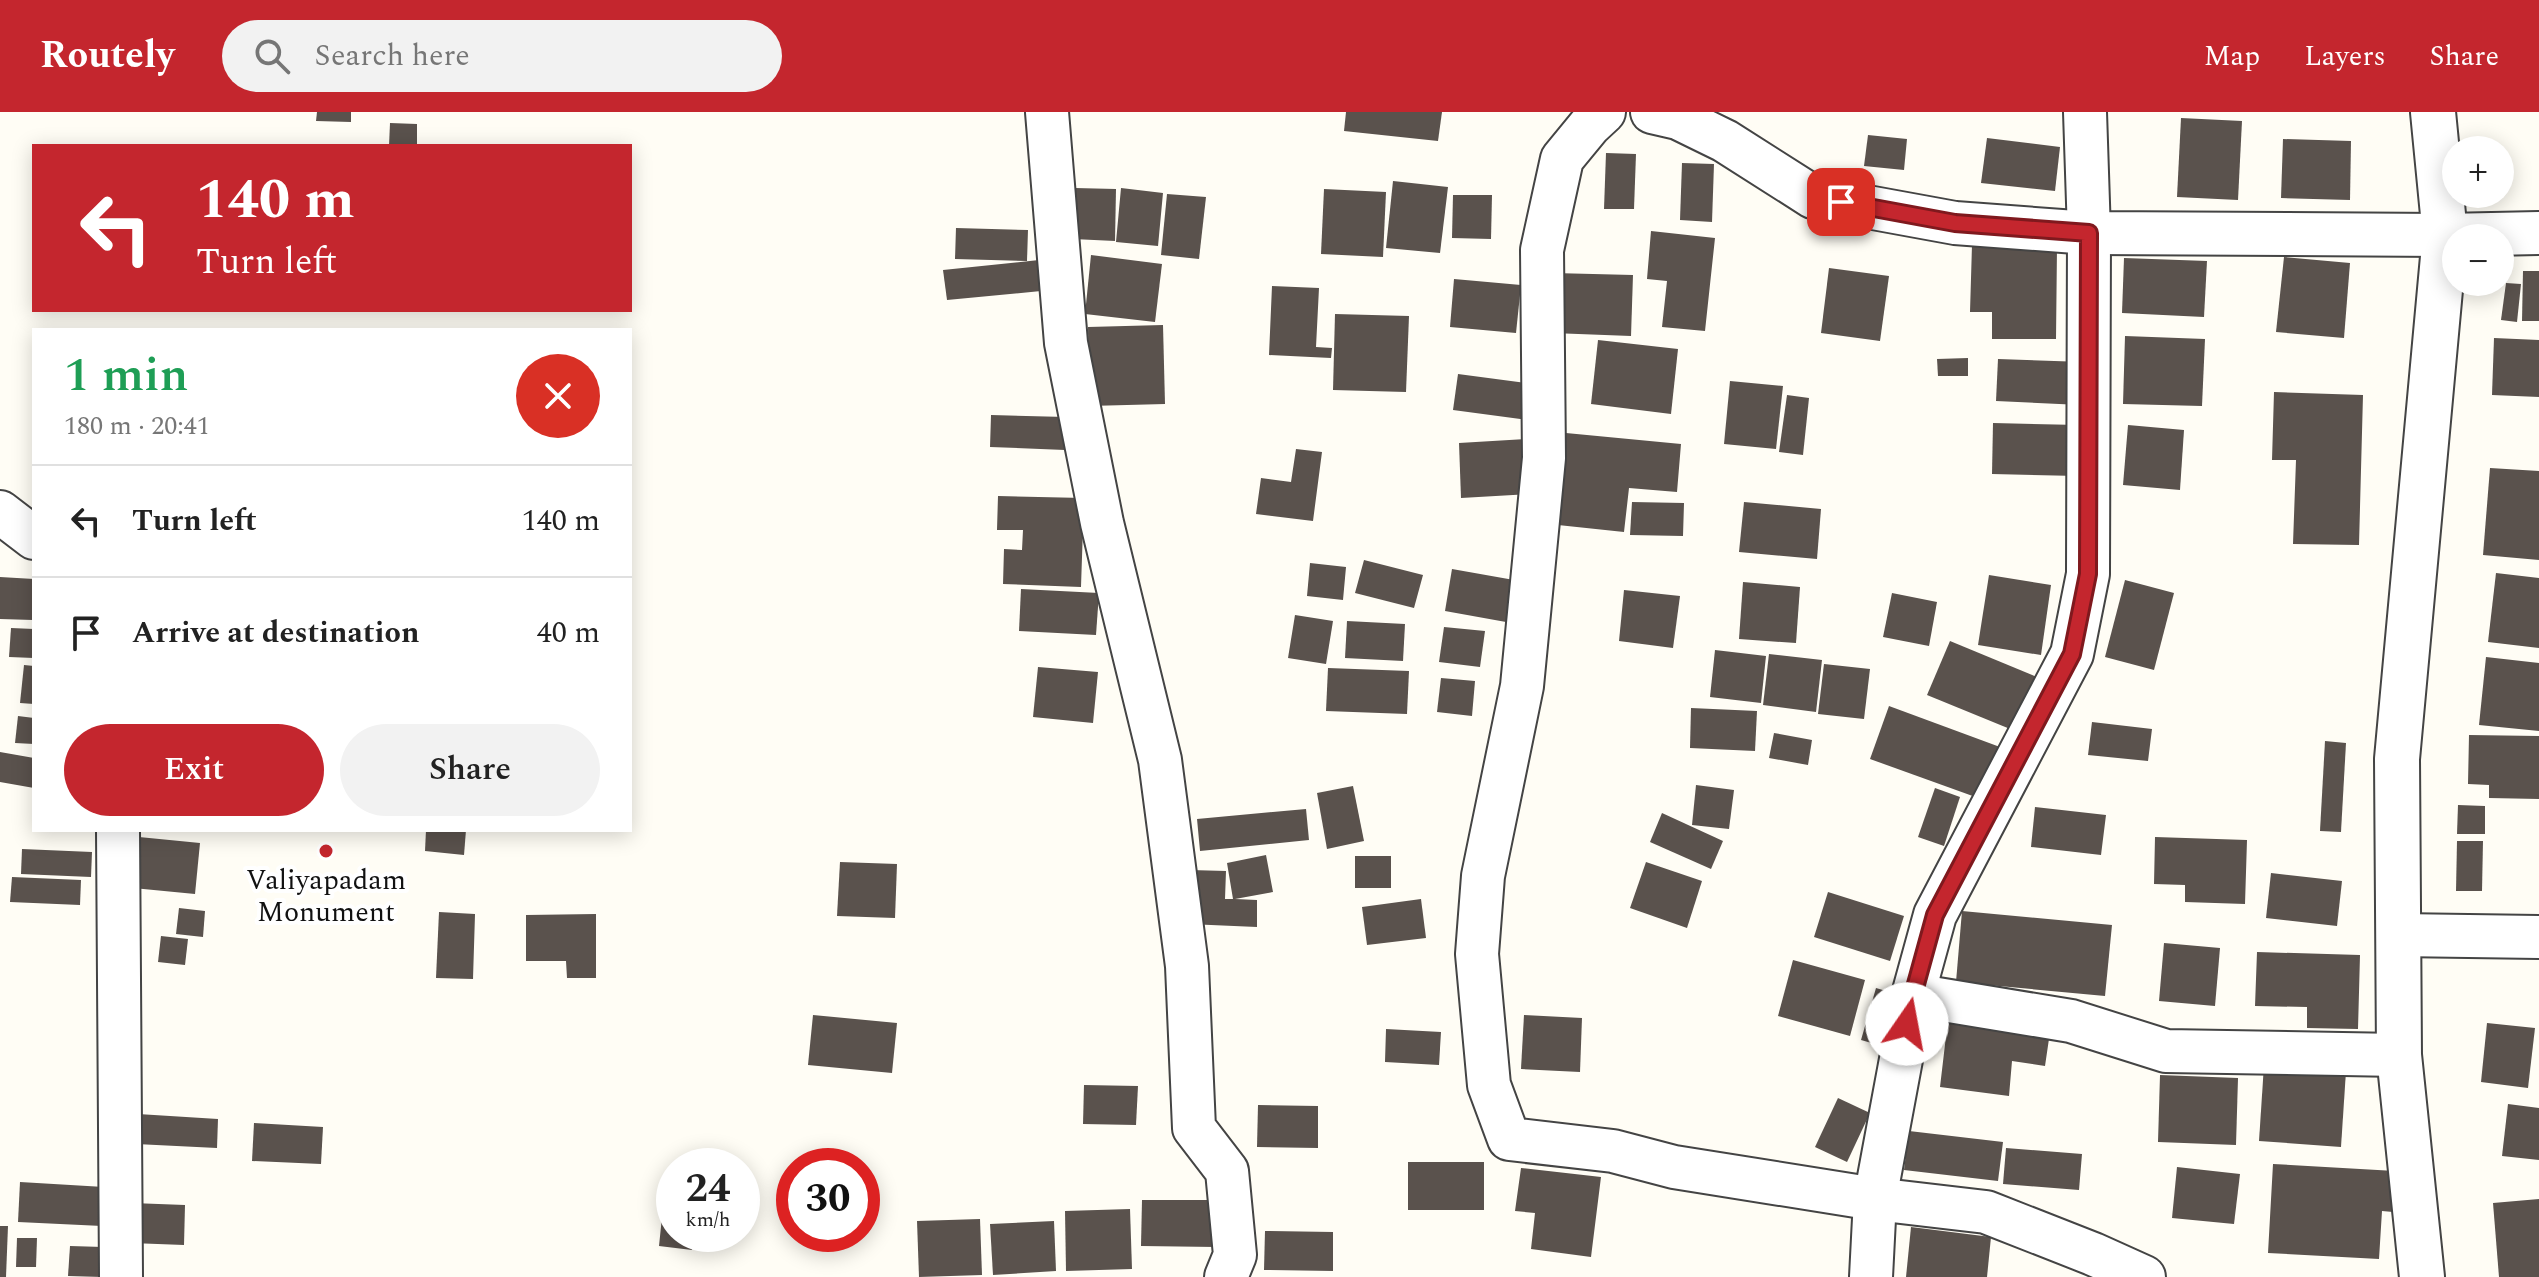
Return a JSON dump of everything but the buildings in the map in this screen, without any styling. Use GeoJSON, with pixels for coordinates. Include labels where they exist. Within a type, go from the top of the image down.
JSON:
{"type":"FeatureCollection","features":[{"type":"Feature","properties":{"kind":"street"},"geometry":{"type":"LineString","coordinates":[[1047,112],[1066,343],[1102,523],[1160,760],[1187,966],[1194,1128],[1227,1171],[1235,1255],[1226,1277]]}},
{"type":"Feature","properties":{"kind":"street"},"geometry":{"type":"LineString","coordinates":[[1604,112],[1562,159],[1542,250],[1544,458],[1522,686],[1483,876],[1477,954],[1489,1085],[1509,1139],[1613,1151],[1674,1167],[1875,1199],[1986,1212],[2144,1277]]}},
{"type":"Feature","properties":{"kind":"street"},"geometry":{"type":"LineString","coordinates":[[1652,112],[1678,118],[1725,141],[1813,197],[1955,223],[2089,233],[2442,235]]}},
{"type":"Feature","properties":{"kind":"street"},"geometry":{"type":"LineString","coordinates":[[1871,1277],[1875,1199],[1913,995],[1935,915],[2072,654],[2088,574],[2089,233],[2085,112]]}},
{"type":"Feature","properties":{"kind":"street"},"geometry":{"type":"LineString","coordinates":[[2433,112],[2444,224]]}},
{"type":"Feature","properties":{"kind":"street"},"geometry":{"type":"LineString","coordinates":[[2514,234],[2539,233]]}},
{"type":"Feature","properties":{"kind":"street"},"geometry":{"type":"LineString","coordinates":[[2422,1277],[2399,1055],[2397,759],[2442,268]]}},
{"type":"Feature","properties":{"kind":"street"},"geometry":{"type":"LineString","coordinates":[[0,512],[32,536]]}},
{"type":"Feature","properties":{"kind":"street"},"geometry":{"type":"LineString","coordinates":[[118,832],[121,1277]]}},
{"type":"Feature","properties":{"kind":"street"},"geometry":{"type":"LineString","coordinates":[[2398,935],[2539,937]]}},
{"type":"Feature","properties":{"kind":"street"},"geometry":{"type":"LineString","coordinates":[[1913,995],[2071,1021],[2166,1051],[2399,1055]]}},
{"type":"Feature","properties":{"kind":"place","name":"Valiyapadam Monument"},"geometry":{"type":"Point","coordinates":[326,851]}},
{"type":"Feature","properties":{"kind":"route"},"geometry":{"type":"LineString","coordinates":[[1841,202],[1955,223],[2089,233],[2088,574],[2072,654],[1935,915],[1907,1024]]}}]}
